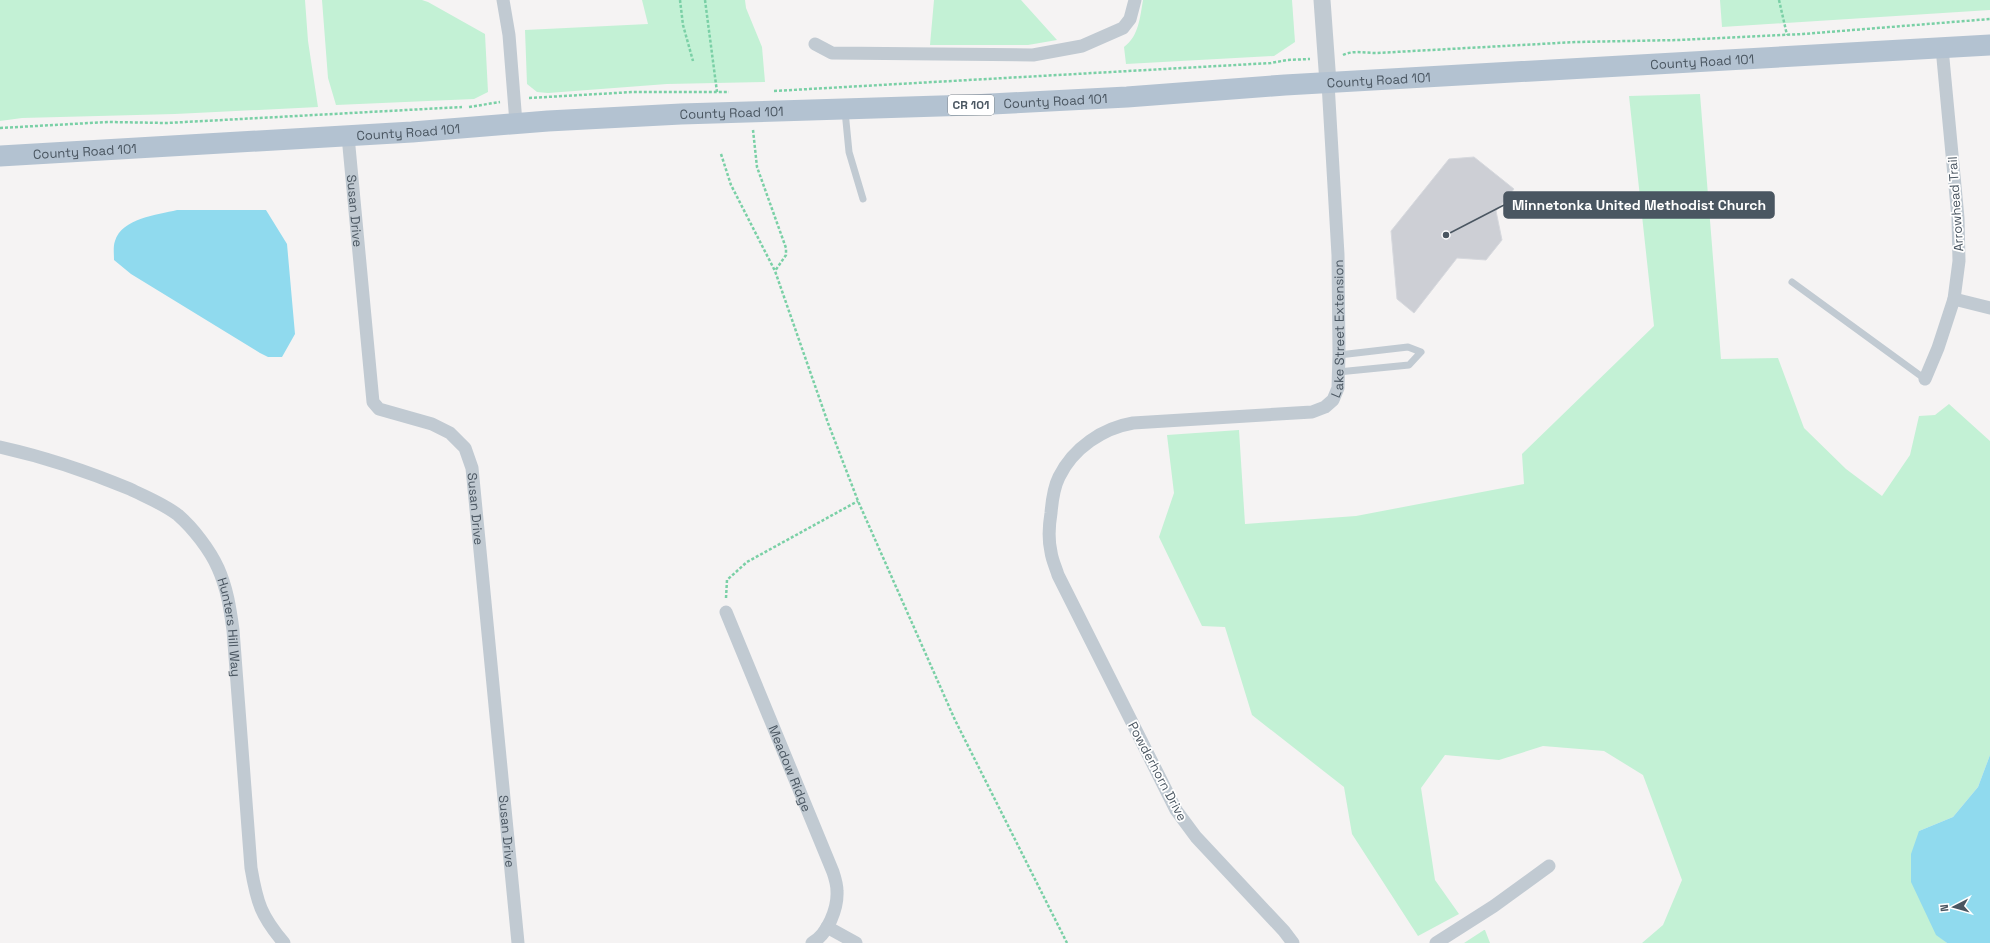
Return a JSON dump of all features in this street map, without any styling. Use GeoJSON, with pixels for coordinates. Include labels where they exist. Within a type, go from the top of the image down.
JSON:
{"type":"FeatureCollection","features":[{"type":"Feature","properties":{"kind":"main road","name":"County Road 101"},"geometry":{"type":"LineString","coordinates":[[0,156],[348,136],[516,123],[681,114],[845,109],[1130,97],[1328,82],[1990,45]]}},
{"type":"Feature","properties":{"kind":"street"},"geometry":{"type":"LineString","coordinates":[[503,0],[507,16],[516,123]]}},
{"type":"Feature","properties":{"kind":"street"},"geometry":{"type":"LineString","coordinates":[[815,44],[832,53],[1033,55],[1082,46],[1123,28],[1130,19],[1135,0]]}},
{"type":"Feature","properties":{"kind":"street","name":"Lake Street Extension"},"geometry":{"type":"LineString","coordinates":[[1058,575],[1050,552],[1048,526],[1052,501],[1059,477],[1063,471],[1075,454],[1095,437],[1118,426],[1133,423],[1312,412],[1325,407],[1333,400],[1338,388],[1338,255],[1322,0]]}},
{"type":"Feature","properties":{"kind":"street","name":"Arrowhead Trail"},"geometry":{"type":"LineString","coordinates":[[1925,379],[1954,300],[1959,261],[1958,218],[1942,48]]}},
{"type":"Feature","properties":{"kind":"street","name":"Susan Drive"},"geometry":{"type":"LineString","coordinates":[[348,136],[373,402],[379,410],[432,424],[450,433],[465,448],[472,468],[518,943]]}},
{"type":"Feature","properties":{"kind":"street"},"geometry":{"type":"LineString","coordinates":[[1954,300],[1990,308]]}},
{"type":"Feature","properties":{"kind":"street","name":"Hunters Hill Way"},"geometry":{"type":"LineString","coordinates":[[0,447],[41,456],[83,470],[150,498],[178,516],[200,539],[218,567],[229,596],[233,630],[251,868],[256,899],[268,925],[279,941]]}},
{"type":"Feature","properties":{"kind":"street","name":"Powderhorn Drive"},"geometry":{"type":"LineString","coordinates":[[1058,575],[1176,810],[1196,837],[1270,915],[1293,943]]}},
{"type":"Feature","properties":{"kind":"street","name":"Meadow Ridge"},"geometry":{"type":"LineString","coordinates":[[726,612],[833,872],[838,890],[835,910],[827,926]]}},
{"type":"Feature","properties":{"kind":"street"},"geometry":{"type":"LineString","coordinates":[[1436,943],[1494,906],[1549,866]]}},
{"type":"Feature","properties":{"kind":"street"},"geometry":{"type":"LineString","coordinates":[[812,943],[827,926],[856,943]]}},
{"type":"Feature","properties":{"kind":"lane"},"geometry":{"type":"LineString","coordinates":[[845,109],[849,152],[863,199]]}},
{"type":"Feature","properties":{"kind":"lane"},"geometry":{"type":"LineString","coordinates":[[1792,282],[1925,379]]}},
{"type":"Feature","properties":{"kind":"lane"},"geometry":{"type":"LineString","coordinates":[[1338,372],[1409,365],[1421,352],[1408,347],[1339,355]]}},
{"type":"Feature","properties":{"kind":"path"},"geometry":{"type":"LineString","coordinates":[[680,0],[683,25],[693,61]]}},
{"type":"Feature","properties":{"kind":"path"},"geometry":{"type":"LineString","coordinates":[[705,0],[717,92]]}},
{"type":"Feature","properties":{"kind":"path"},"geometry":{"type":"LineString","coordinates":[[1779,0],[1787,35]]}},
{"type":"Feature","properties":{"kind":"path"},"geometry":{"type":"LineString","coordinates":[[773,91],[1271,63],[1342,55],[1351,51],[1358,53],[1377,53],[1576,42],[1679,40],[1787,35],[1990,19]]}},
{"type":"Feature","properties":{"kind":"path"},"geometry":{"type":"LineString","coordinates":[[0,128],[108,122],[167,123],[459,108],[537,96],[542,98],[632,92],[733,92]]}},
{"type":"Feature","properties":{"kind":"path"},"geometry":{"type":"LineString","coordinates":[[754,138],[759,173],[786,248],[786,256],[775,271]]}},
{"type":"Feature","properties":{"kind":"path"},"geometry":{"type":"LineString","coordinates":[[721,154],[731,186],[775,271],[828,423],[858,501],[955,720],[1067,943]]}},
{"type":"Feature","properties":{"kind":"path"},"geometry":{"type":"LineString","coordinates":[[726,612],[727,580],[747,562],[858,501]]}},
{"type":"Feature","properties":{"kind":"green space"},"geometry":{"type":"Polygon","coordinates":[[[0,0],[305,0],[308,41],[318,107],[175,114],[22,118],[0,121],[0,0]]]}},
{"type":"Feature","properties":{"kind":"green space"},"geometry":{"type":"Polygon","coordinates":[[[322,0],[422,0],[428,2],[485,34],[488,92],[474,99],[336,105],[328,78],[322,0]]]}},
{"type":"Feature","properties":{"kind":"green space"},"geometry":{"type":"Polygon","coordinates":[[[642,0],[745,0],[746,8],[762,47],[765,82],[667,84],[548,93],[537,92],[527,84],[525,30],[648,24],[642,0]]]}},
{"type":"Feature","properties":{"kind":"green space"},"geometry":{"type":"Polygon","coordinates":[[[934,0],[1021,0],[1057,40],[1028,45],[930,45],[934,0]]]}},
{"type":"Feature","properties":{"kind":"green space"},"geometry":{"type":"Polygon","coordinates":[[[1143,0],[1292,0],[1295,42],[1274,56],[1126,64],[1124,47],[1129,43],[1136,32],[1143,0]]]}},
{"type":"Feature","properties":{"kind":"green space"},"geometry":{"type":"Polygon","coordinates":[[[1720,0],[1990,0],[1990,10],[1722,27],[1720,0]]]}},
{"type":"Feature","properties":{"kind":"green space"},"geometry":{"type":"Polygon","coordinates":[[[1700,94],[1721,359],[1778,358],[1804,428],[1846,469],[1882,496],[1910,455],[1919,416],[1935,415],[1949,404],[1990,441],[1990,755],[1978,787],[1953,817],[1919,831],[1936,934],[1947,943],[1642,943],[1663,925],[1682,880],[1643,775],[1604,751],[1543,746],[1499,760],[1445,755],[1421,788],[1435,880],[1459,914],[1418,936],[1352,834],[1344,787],[1252,715],[1225,627],[1202,626],[1159,537],[1174,493],[1167,435],[1239,430],[1245,524],[1356,516],[1524,484],[1522,454],[1654,326],[1629,96],[1700,94]]]}},
{"type":"Feature","properties":{"kind":"green space"},"geometry":{"type":"Polygon","coordinates":[[[1484,930],[1490,943],[1464,943],[1484,930]]]}},
{"type":"Feature","properties":{"kind":"water"},"geometry":{"type":"Polygon","coordinates":[[[177,210],[266,210],[287,244],[295,334],[282,357],[268,357],[260,353],[131,274],[114,260],[115,241],[119,233],[125,227],[132,222],[150,216],[177,210]]]}},
{"type":"Feature","properties":{"kind":"water"},"geometry":{"type":"Polygon","coordinates":[[[1990,755],[1990,943],[1947,943],[1936,935],[1911,882],[1911,854],[1919,831],[1953,817],[1978,787],[1990,755]]]}},
{"type":"Feature","properties":{"kind":"building"},"geometry":{"type":"Polygon","coordinates":[[[1474,157],[1514,189],[1496,211],[1502,240],[1486,260],[1457,258],[1414,313],[1397,299],[1391,231],[1449,159],[1474,157]]]}},
{"type":"Feature","properties":{"kind":"place","name":"Minnetonka United Methodist Church"},"geometry":{"type":"Point","coordinates":[1446,235]}}]}
